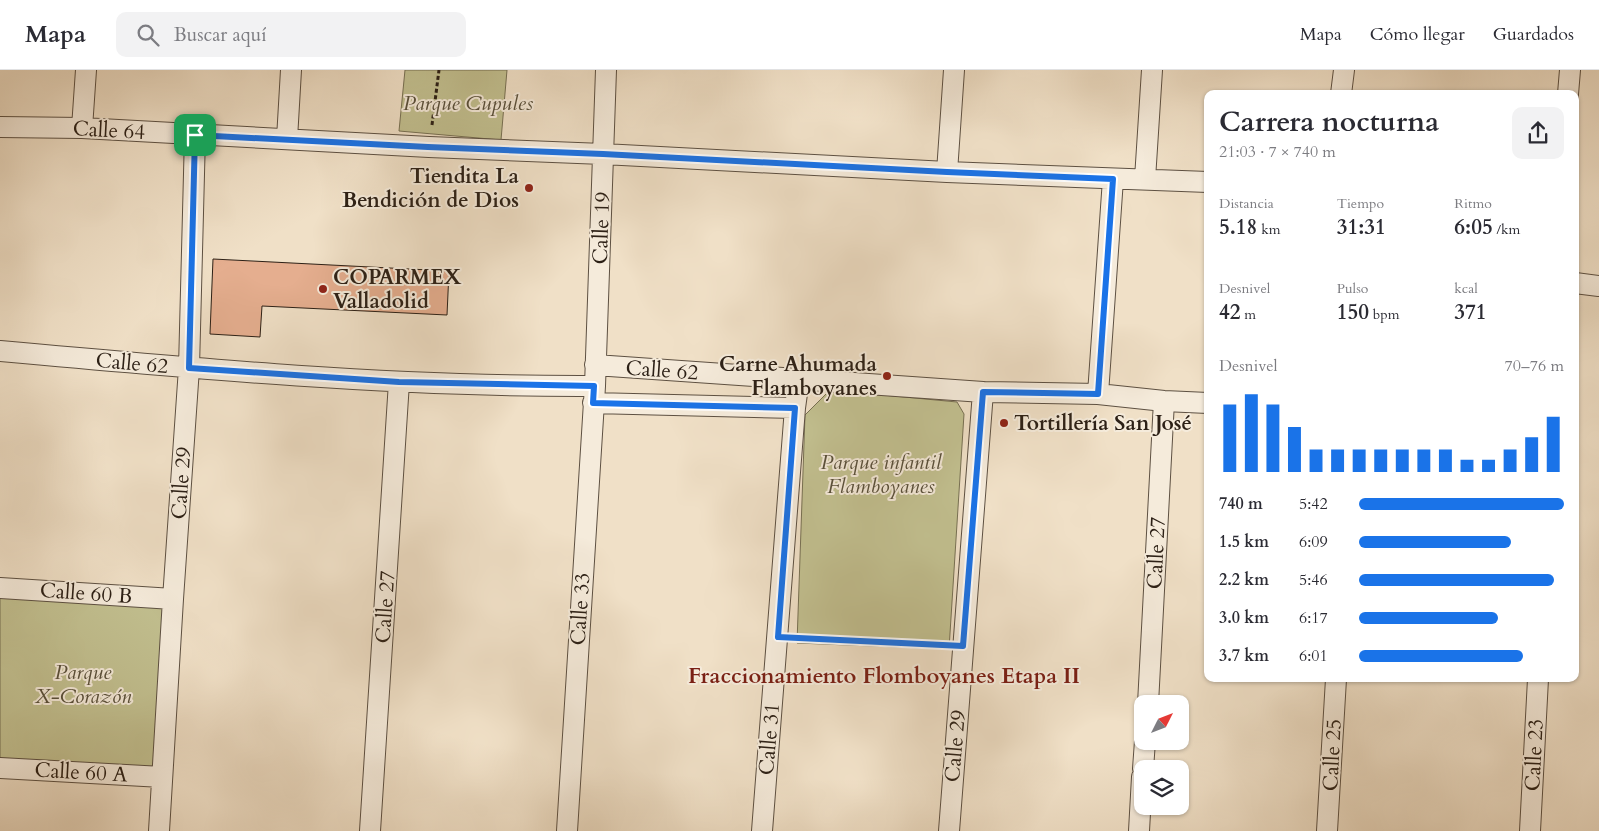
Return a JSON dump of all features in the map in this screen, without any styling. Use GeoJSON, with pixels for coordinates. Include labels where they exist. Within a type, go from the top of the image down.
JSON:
{"type":"FeatureCollection","features":[{"type":"Feature","properties":{"kind":"street"},"geometry":{"type":"LineString","coordinates":[[82,128],[86,70]]}},
{"type":"Feature","properties":{"kind":"street"},"geometry":{"type":"LineString","coordinates":[[287,140],[291,70]]}},
{"type":"Feature","properties":{"kind":"street","name":"Calle 19"},"geometry":{"type":"LineString","coordinates":[[594,395],[606,70]]}},
{"type":"Feature","properties":{"kind":"street"},"geometry":{"type":"LineString","coordinates":[[947,172],[954,70]]}},
{"type":"Feature","properties":{"kind":"street"},"geometry":{"type":"LineString","coordinates":[[1145,179],[1152,70]]}},
{"type":"Feature","properties":{"kind":"street"},"geometry":{"type":"LineString","coordinates":[[1342,90],[1344,70]]}},
{"type":"Feature","properties":{"kind":"street"},"geometry":{"type":"LineString","coordinates":[[1568,90],[1570,70]]}},
{"type":"Feature","properties":{"kind":"street","name":"Calle 64"},"geometry":{"type":"LineString","coordinates":[[0,127],[82,128],[287,140],[947,172],[1204,182]]}},
{"type":"Feature","properties":{"kind":"street","name":"Calle 29"},"geometry":{"type":"LineString","coordinates":[[158,831],[189,368],[195,135]]}},
{"type":"Feature","properties":{"kind":"street"},"geometry":{"type":"LineString","coordinates":[[1098,394],[1113,179]]}},
{"type":"Feature","properties":{"kind":"street"},"geometry":{"type":"LineString","coordinates":[[1579,284],[1599,286]]}},
{"type":"Feature","properties":{"kind":"street","name":"Calle 62"},"geometry":{"type":"LineString","coordinates":[[0,351],[189,368],[795,408]]}},
{"type":"Feature","properties":{"kind":"street","name":"Calle 62"},"geometry":{"type":"LineString","coordinates":[[595,365],[983,392],[1098,394],[1164,401],[1204,403]]}},
{"type":"Feature","properties":{"kind":"street","name":"Calle 31"},"geometry":{"type":"LineString","coordinates":[[762,831],[795,408],[799,379]]}},
{"type":"Feature","properties":{"kind":"street","name":"Calle 27"},"geometry":{"type":"LineString","coordinates":[[370,831],[399,382]]}},
{"type":"Feature","properties":{"kind":"street","name":"Calle 29"},"geometry":{"type":"LineString","coordinates":[[949,831],[983,392]]}},
{"type":"Feature","properties":{"kind":"street","name":"Calle 33"},"geometry":{"type":"LineString","coordinates":[[566,831],[594,395]]}},
{"type":"Feature","properties":{"kind":"street","name":"Calle 27"},"geometry":{"type":"LineString","coordinates":[[1148,695],[1164,401]]}},
{"type":"Feature","properties":{"kind":"street","name":"Calle 60 B"},"geometry":{"type":"LineString","coordinates":[[0,588],[173,599]]}},
{"type":"Feature","properties":{"kind":"street","name":"Calle 25"},"geometry":{"type":"LineString","coordinates":[[1327,831],[1336,682]]}},
{"type":"Feature","properties":{"kind":"street","name":"Calle 23"},"geometry":{"type":"LineString","coordinates":[[1530,831],[1538,682]]}},
{"type":"Feature","properties":{"kind":"street","name":"Calle 60 A"},"geometry":{"type":"LineString","coordinates":[[0,768],[162,777]]}},
{"type":"Feature","properties":{"kind":"street"},"geometry":{"type":"LineString","coordinates":[[1139,831],[1140,815]]}},
{"type":"Feature","properties":{"kind":"path"},"geometry":{"type":"LineString","coordinates":[[428,147],[439,70]]}},
{"type":"Feature","properties":{"kind":"path"},"geometry":{"type":"LineString","coordinates":[[778,637],[963,646]]}},
{"type":"Feature","properties":{"kind":"green space","name":"Parque Cupules"},"geometry":{"type":"Polygon","coordinates":[[[405,70],[507,70],[501,140],[399,131],[405,70]]]}},
{"type":"Feature","properties":{"kind":"green space","name":"Parque infantil Flamboyanes"},"geometry":{"type":"Polygon","coordinates":[[[830,390],[957,402],[964,414],[949,649],[797,643],[805,415],[830,390]]]}},
{"type":"Feature","properties":{"kind":"green space","name":"Parque X-Corazón"},"geometry":{"type":"Polygon","coordinates":[[[0,590],[170,602],[162,776],[0,766],[0,590]]]}},
{"type":"Feature","properties":{"kind":"building"},"geometry":{"type":"Polygon","coordinates":[[[213,259],[449,271],[447,315],[262,306],[260,337],[210,334],[213,259]]]}},
{"type":"Feature","properties":{"kind":"place","name":"Tiendita La Bendición de Dios"},"geometry":{"type":"Point","coordinates":[529,188]}},
{"type":"Feature","properties":{"kind":"place","name":"COPARMEX Valladolid"},"geometry":{"type":"Point","coordinates":[323,289]}},
{"type":"Feature","properties":{"kind":"place","name":"Carne Ahumada Flamboyanes"},"geometry":{"type":"Point","coordinates":[887,376]}},
{"type":"Feature","properties":{"kind":"place","name":"Tortillería San José"},"geometry":{"type":"Point","coordinates":[1004,423]}},
{"type":"Feature","properties":{"kind":"district","name":"Fraccionamiento Flomboyanes Etapa II"},"geometry":{"type":"Point","coordinates":[884,675]}},
{"type":"Feature","properties":{"kind":"route"},"geometry":{"type":"LineString","coordinates":[[195,135],[1113,179],[1098,394],[983,392],[963,646],[778,637],[795,408],[593,403],[594,386],[399,382],[189,368],[195,135]]}}]}
